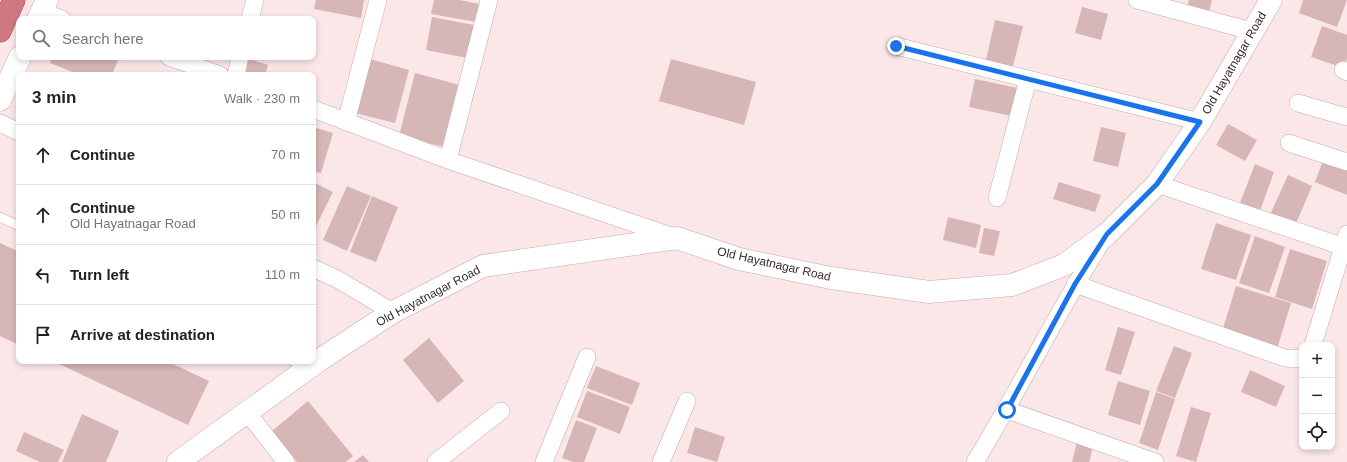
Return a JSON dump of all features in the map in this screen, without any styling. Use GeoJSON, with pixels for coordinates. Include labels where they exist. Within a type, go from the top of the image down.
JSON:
{"type":"FeatureCollection","features":[{"type":"Feature","properties":{"kind":"highway"},"geometry":{"type":"LineString","coordinates":[[0,31],[14,0]]}},
{"type":"Feature","properties":{"kind":"street"},"geometry":{"type":"LineString","coordinates":[[251,16],[255,0]]}},
{"type":"Feature","properties":{"kind":"street"},"geometry":{"type":"LineString","coordinates":[[346,122],[378,0]]}},
{"type":"Feature","properties":{"kind":"street"},"geometry":{"type":"LineString","coordinates":[[448,160],[489,0]]}},
{"type":"Feature","properties":{"kind":"street"},"geometry":{"type":"LineString","coordinates":[[1137,0],[1251,31]]}},
{"type":"Feature","properties":{"kind":"street","name":"Old Hayatnagar Road"},"geometry":{"type":"LineString","coordinates":[[316,356],[393,312],[483,266],[677,238],[739,259],[831,278],[929,292],[1012,285],[1064,265],[1107,234],[1157,184],[1200,122],[1251,31],[1271,0]]}},
{"type":"Feature","properties":{"kind":"street"},"geometry":{"type":"LineString","coordinates":[[42,10],[55,16]]}},
{"type":"Feature","properties":{"kind":"street"},"geometry":{"type":"LineString","coordinates":[[896,46],[1200,122]]}},
{"type":"Feature","properties":{"kind":"street"},"geometry":{"type":"LineString","coordinates":[[0,100],[19,60]]}},
{"type":"Feature","properties":{"kind":"street"},"geometry":{"type":"LineString","coordinates":[[178,60],[212,72]]}},
{"type":"Feature","properties":{"kind":"street"},"geometry":{"type":"LineString","coordinates":[[237,72],[239,60]]}},
{"type":"Feature","properties":{"kind":"street"},"geometry":{"type":"LineString","coordinates":[[997,198],[1028,79]]}},
{"type":"Feature","properties":{"kind":"street"},"geometry":{"type":"LineString","coordinates":[[1298,102],[1347,117]]}},
{"type":"Feature","properties":{"kind":"street"},"geometry":{"type":"LineString","coordinates":[[316,110],[448,160],[677,238]]}},
{"type":"Feature","properties":{"kind":"street"},"geometry":{"type":"LineString","coordinates":[[0,123],[16,131]]}},
{"type":"Feature","properties":{"kind":"street"},"geometry":{"type":"LineString","coordinates":[[1289,143],[1347,162]]}},
{"type":"Feature","properties":{"kind":"street"},"geometry":{"type":"LineString","coordinates":[[1157,184],[1346,243],[1314,342]]}},
{"type":"Feature","properties":{"kind":"street"},"geometry":{"type":"LineString","coordinates":[[975,462],[1007,410],[1075,284],[1107,234]]}},
{"type":"Feature","properties":{"kind":"street"},"geometry":{"type":"LineString","coordinates":[[316,269],[337,279],[393,312]]}},
{"type":"Feature","properties":{"kind":"street"},"geometry":{"type":"LineString","coordinates":[[1075,284],[1285,358],[1299,358]]}},
{"type":"Feature","properties":{"kind":"street"},"geometry":{"type":"LineString","coordinates":[[544,462],[587,357]]}},
{"type":"Feature","properties":{"kind":"street","name":"Old Hayatnagar Road"},"geometry":{"type":"LineString","coordinates":[[178,462],[247,412],[301,365]]}},
{"type":"Feature","properties":{"kind":"street"},"geometry":{"type":"LineString","coordinates":[[662,462],[687,401]]}},
{"type":"Feature","properties":{"kind":"street"},"geometry":{"type":"LineString","coordinates":[[1007,410],[1155,462]]}},
{"type":"Feature","properties":{"kind":"street"},"geometry":{"type":"LineString","coordinates":[[436,462],[501,411]]}},
{"type":"Feature","properties":{"kind":"street"},"geometry":{"type":"LineString","coordinates":[[247,412],[286,462]]}},
{"type":"Feature","properties":{"kind":"lane"},"geometry":{"type":"LineString","coordinates":[[0,217],[16,225]]}},
{"type":"Feature","properties":{"kind":"building"},"geometry":{"type":"Polygon","coordinates":[[[316,0],[364,0],[361,18],[314,9],[316,0]]]}},
{"type":"Feature","properties":{"kind":"building"},"geometry":{"type":"Polygon","coordinates":[[[434,0],[460,0],[479,4],[476,22],[431,14],[434,0]]]}},
{"type":"Feature","properties":{"kind":"building"},"geometry":{"type":"Polygon","coordinates":[[[1189,0],[1212,0],[1209,13],[1187,7],[1189,0]]]}},
{"type":"Feature","properties":{"kind":"building"},"geometry":{"type":"Polygon","coordinates":[[[1303,0],[1347,0],[1337,27],[1299,13],[1303,0]]]}},
{"type":"Feature","properties":{"kind":"building"},"geometry":{"type":"Polygon","coordinates":[[[1082,7],[1108,14],[1101,40],[1075,33],[1082,7]]]}},
{"type":"Feature","properties":{"kind":"building"},"geometry":{"type":"Polygon","coordinates":[[[432,17],[474,25],[467,58],[426,50],[432,17]]]}},
{"type":"Feature","properties":{"kind":"building"},"geometry":{"type":"Polygon","coordinates":[[[995,20],[1023,26],[1012,70],[985,64],[995,20]]]}},
{"type":"Feature","properties":{"kind":"building"},"geometry":{"type":"Polygon","coordinates":[[[1322,26],[1347,35],[1347,58],[1344,68],[1311,57],[1322,26]]]}},
{"type":"Feature","properties":{"kind":"building"},"geometry":{"type":"Polygon","coordinates":[[[370,59],[409,70],[395,123],[355,113],[370,59]]]}},
{"type":"Feature","properties":{"kind":"building"},"geometry":{"type":"Polygon","coordinates":[[[671,59],[756,82],[744,125],[659,101],[671,59]]]}},
{"type":"Feature","properties":{"kind":"building"},"geometry":{"type":"Polygon","coordinates":[[[51,60],[118,60],[113,72],[72,72],[50,63],[51,60]]]}},
{"type":"Feature","properties":{"kind":"building"},"geometry":{"type":"Polygon","coordinates":[[[249,60],[268,65],[266,72],[245,72],[249,60]]]}},
{"type":"Feature","properties":{"kind":"building"},"geometry":{"type":"Polygon","coordinates":[[[415,73],[460,85],[445,147],[399,136],[415,73]]]}},
{"type":"Feature","properties":{"kind":"building"},"geometry":{"type":"Polygon","coordinates":[[[975,79],[1018,88],[1012,116],[969,107],[975,79]]]}},
{"type":"Feature","properties":{"kind":"building"},"geometry":{"type":"Polygon","coordinates":[[[1228,124],[1257,140],[1245,161],[1216,145],[1228,124]]]}},
{"type":"Feature","properties":{"kind":"building"},"geometry":{"type":"Polygon","coordinates":[[[1101,127],[1126,133],[1118,167],[1093,161],[1101,127]]]}},
{"type":"Feature","properties":{"kind":"building"},"geometry":{"type":"Polygon","coordinates":[[[316,128],[333,133],[321,173],[316,172],[316,128]]]}},
{"type":"Feature","properties":{"kind":"building"},"geometry":{"type":"Polygon","coordinates":[[[1324,158],[1347,167],[1347,195],[1315,182],[1324,158]]]}},
{"type":"Feature","properties":{"kind":"building"},"geometry":{"type":"Polygon","coordinates":[[[1255,164],[1274,172],[1260,211],[1240,203],[1255,164]]]}},
{"type":"Feature","properties":{"kind":"building"},"geometry":{"type":"Polygon","coordinates":[[[1288,175],[1312,186],[1295,226],[1270,215],[1288,175]]]}},
{"type":"Feature","properties":{"kind":"building"},"geometry":{"type":"Polygon","coordinates":[[[1059,182],[1101,195],[1095,212],[1053,199],[1059,182]]]}},
{"type":"Feature","properties":{"kind":"building"},"geometry":{"type":"Polygon","coordinates":[[[316,184],[333,192],[316,226],[316,184]]]}},
{"type":"Feature","properties":{"kind":"building"},"geometry":{"type":"Polygon","coordinates":[[[347,186],[371,196],[347,251],[323,240],[347,186]]]}},
{"type":"Feature","properties":{"kind":"building"},"geometry":{"type":"Polygon","coordinates":[[[372,196],[398,207],[376,262],[350,252],[372,196]]]}},
{"type":"Feature","properties":{"kind":"building"},"geometry":{"type":"Polygon","coordinates":[[[948,217],[981,225],[976,248],[943,240],[948,217]]]}},
{"type":"Feature","properties":{"kind":"building"},"geometry":{"type":"Polygon","coordinates":[[[1216,223],[1251,235],[1236,280],[1201,269],[1216,223]]]}},
{"type":"Feature","properties":{"kind":"building"},"geometry":{"type":"Polygon","coordinates":[[[984,228],[1000,231],[994,256],[979,253],[984,228]]]}},
{"type":"Feature","properties":{"kind":"building"},"geometry":{"type":"Polygon","coordinates":[[[1255,236],[1285,247],[1269,293],[1239,283],[1255,236]]]}},
{"type":"Feature","properties":{"kind":"building"},"geometry":{"type":"Polygon","coordinates":[[[0,243],[16,251],[16,344],[0,336],[0,243]]]}},
{"type":"Feature","properties":{"kind":"building"},"geometry":{"type":"Polygon","coordinates":[[[1290,249],[1327,261],[1312,309],[1275,297],[1290,249]]]}},
{"type":"Feature","properties":{"kind":"building"},"geometry":{"type":"Polygon","coordinates":[[[1236,286],[1291,303],[1276,352],[1221,335],[1236,286]]]}},
{"type":"Feature","properties":{"kind":"building"},"geometry":{"type":"Polygon","coordinates":[[[1118,327],[1135,332],[1121,375],[1105,370],[1118,327]]]}},
{"type":"Feature","properties":{"kind":"building"},"geometry":{"type":"Polygon","coordinates":[[[429,338],[464,381],[438,403],[403,360],[429,338]]]}},
{"type":"Feature","properties":{"kind":"building"},"geometry":{"type":"Polygon","coordinates":[[[1174,346],[1192,353],[1175,398],[1156,391],[1174,346]]]}},
{"type":"Feature","properties":{"kind":"building"},"geometry":{"type":"Polygon","coordinates":[[[59,364],[173,364],[209,381],[188,425],[59,364]]]}},
{"type":"Feature","properties":{"kind":"building"},"geometry":{"type":"Polygon","coordinates":[[[596,366],[640,383],[632,405],[587,388],[596,366]]]}},
{"type":"Feature","properties":{"kind":"building"},"geometry":{"type":"Polygon","coordinates":[[[1250,370],[1285,386],[1276,407],[1241,392],[1250,370]]]}},
{"type":"Feature","properties":{"kind":"building"},"geometry":{"type":"Polygon","coordinates":[[[1118,381],[1150,391],[1140,425],[1108,415],[1118,381]]]}},
{"type":"Feature","properties":{"kind":"building"},"geometry":{"type":"Polygon","coordinates":[[[587,391],[630,407],[620,434],[577,417],[587,391]]]}},
{"type":"Feature","properties":{"kind":"building"},"geometry":{"type":"Polygon","coordinates":[[[1156,392],[1175,399],[1158,450],[1139,443],[1156,392]]]}},
{"type":"Feature","properties":{"kind":"building"},"geometry":{"type":"Polygon","coordinates":[[[308,401],[353,456],[346,462],[297,462],[272,431],[308,401]]]}},
{"type":"Feature","properties":{"kind":"building"},"geometry":{"type":"Polygon","coordinates":[[[1191,407],[1211,413],[1196,462],[1176,456],[1191,407]]]}},
{"type":"Feature","properties":{"kind":"building"},"geometry":{"type":"Polygon","coordinates":[[[82,414],[119,431],[106,462],[62,462],[82,414]]]}},
{"type":"Feature","properties":{"kind":"building"},"geometry":{"type":"Polygon","coordinates":[[[576,420],[597,428],[584,462],[573,462],[562,458],[576,420]]]}},
{"type":"Feature","properties":{"kind":"building"},"geometry":{"type":"Polygon","coordinates":[[[695,427],[725,437],[717,462],[687,453],[695,427]]]}},
{"type":"Feature","properties":{"kind":"building"},"geometry":{"type":"Polygon","coordinates":[[[24,432],[64,450],[58,462],[40,462],[16,451],[24,432]]]}},
{"type":"Feature","properties":{"kind":"building"},"geometry":{"type":"Polygon","coordinates":[[[1077,442],[1093,447],[1089,462],[1072,462],[1077,442]]]}},
{"type":"Feature","properties":{"kind":"building"},"geometry":{"type":"Polygon","coordinates":[[[363,455],[369,462],[354,462],[363,455]]]}},
{"type":"Feature","properties":{"kind":"route"},"geometry":{"type":"LineString","coordinates":[[896,46],[1200,122],[1157,184],[1107,234],[1075,284],[1007,410]]}}]}
